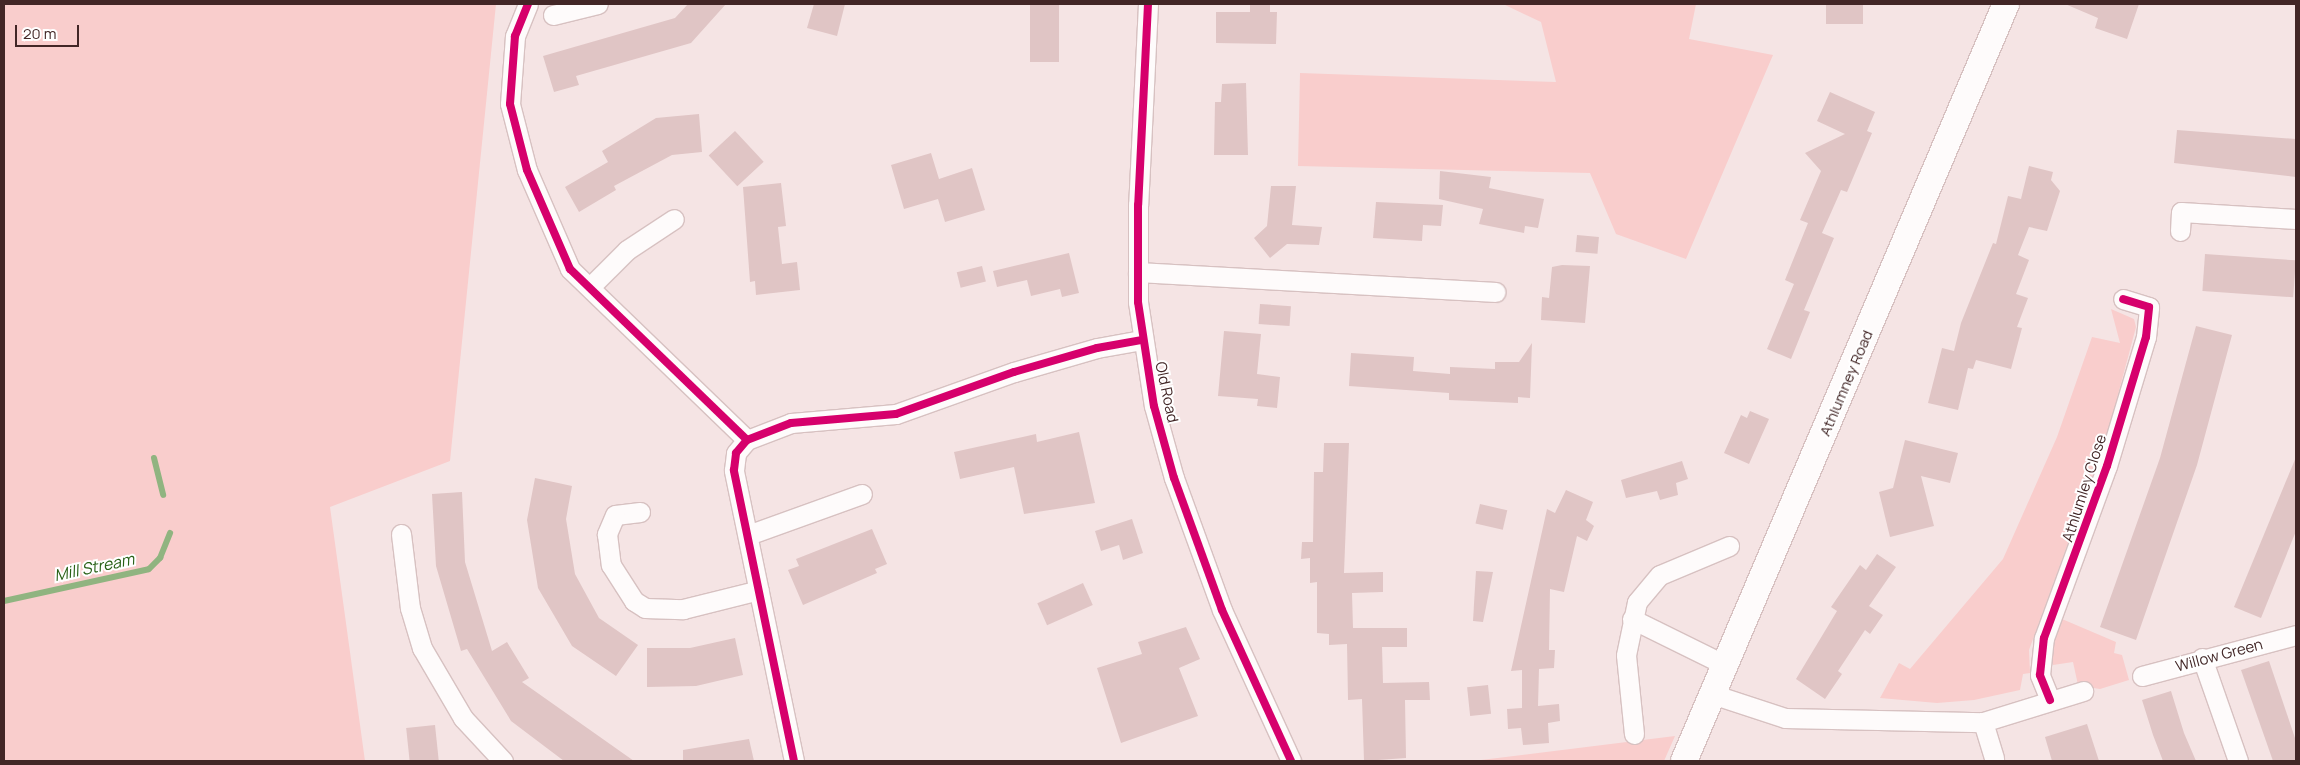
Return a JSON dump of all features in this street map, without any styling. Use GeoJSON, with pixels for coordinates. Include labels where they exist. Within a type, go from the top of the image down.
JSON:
{"type":"FeatureCollection","features":[{"type":"Feature","properties":{"kind":"main road","name":"Athlumney Road"},"geometry":{"type":"LineString","coordinates":[[1684,761],[2006,4]]}},
{"type":"Feature","properties":{"kind":"street"},"geometry":{"type":"LineString","coordinates":[[528,4],[515,36],[510,104],[527,170],[570,268],[747,440]]}},
{"type":"Feature","properties":{"kind":"street"},"geometry":{"type":"LineString","coordinates":[[552,15],[598,4]]}},
{"type":"Feature","properties":{"kind":"street","name":"Old Road"},"geometry":{"type":"LineString","coordinates":[[1148,4],[1138,272],[1142,340],[1154,406],[1197,545],[1222,610],[1291,761]]}},
{"type":"Feature","properties":{"kind":"street"},"geometry":{"type":"LineString","coordinates":[[2180,231],[2181,212],[2296,219]]}},
{"type":"Feature","properties":{"kind":"street"},"geometry":{"type":"LineString","coordinates":[[590,287],[628,250],[674,219]]}},
{"type":"Feature","properties":{"kind":"street"},"geometry":{"type":"LineString","coordinates":[[1138,272],[1495,292]]}},
{"type":"Feature","properties":{"kind":"street","name":"Athlumley Close"},"geometry":{"type":"LineString","coordinates":[[2050,700],[2040,674],[2044,638],[2107,466],[2146,336],[2149,307],[2123,299]]}},
{"type":"Feature","properties":{"kind":"street"},"geometry":{"type":"LineString","coordinates":[[794,761],[734,470],[736,453],[747,440],[791,423],[896,414],[1014,372],[1097,348],[1142,340]]}},
{"type":"Feature","properties":{"kind":"street"},"geometry":{"type":"LineString","coordinates":[[748,535],[862,494]]}},
{"type":"Feature","properties":{"kind":"street"},"geometry":{"type":"LineString","coordinates":[[640,512],[615,515],[607,534],[611,565],[634,601],[646,608],[683,609],[759,590]]}},
{"type":"Feature","properties":{"kind":"street"},"geometry":{"type":"LineString","coordinates":[[401,534],[410,608],[422,648],[463,718],[493,757]]}},
{"type":"Feature","properties":{"kind":"street"},"geometry":{"type":"LineString","coordinates":[[1634,734],[1626,655],[1632,619],[1647,586],[1660,575],[1729,546]]}},
{"type":"Feature","properties":{"kind":"street"},"geometry":{"type":"LineString","coordinates":[[1632,619],[1725,665]]}},
{"type":"Feature","properties":{"kind":"street","name":"Willow Green"},"geometry":{"type":"LineString","coordinates":[[2142,676],[2202,658],[2296,635]]}},
{"type":"Feature","properties":{"kind":"street"},"geometry":{"type":"LineString","coordinates":[[2202,658],[2238,761]]}},
{"type":"Feature","properties":{"kind":"street"},"geometry":{"type":"LineString","coordinates":[[1712,694],[1785,718],[1822,721],[1874,717],[1983,722],[2083,691]]}},
{"type":"Feature","properties":{"kind":"street"},"geometry":{"type":"LineString","coordinates":[[1983,722],[1995,760]]}},
{"type":"Feature","properties":{"kind":"shaded area"},"geometry":{"type":"Polygon","coordinates":[[[4,4],[496,4],[450,461],[330,507],[365,761],[4,761],[4,4]]]}},
{"type":"Feature","properties":{"kind":"shaded area"},"geometry":{"type":"Polygon","coordinates":[[[1503,4],[1696,4],[1689,39],[1773,55],[1686,259],[1616,234],[1590,173],[1298,166],[1300,73],[1556,82],[1541,22],[1503,4]]]}},
{"type":"Feature","properties":{"kind":"shaded area"},"geometry":{"type":"Polygon","coordinates":[[[2111,309],[2134,319],[2136,327],[2107,436],[2029,650],[2030,673],[2023,674],[2020,690],[1974,700],[1937,703],[1880,698],[1899,663],[1910,669],[2003,559],[2057,437],[2092,337],[2120,343],[2111,309]]]}},
{"type":"Feature","properties":{"kind":"shaded area"},"geometry":{"type":"Polygon","coordinates":[[[2062,619],[2116,642],[2114,653],[2122,655],[2129,680],[2100,689],[2087,687],[2078,685],[2073,662],[2053,665],[2049,650],[2062,619]]]}},
{"type":"Feature","properties":{"kind":"shaded area"},"geometry":{"type":"Polygon","coordinates":[[[1675,736],[1664,761],[1473,761],[1675,736]]]}},
{"type":"Feature","properties":{"kind":"building"},"geometry":{"type":"Polygon","coordinates":[[[688,4],[726,4],[691,43],[576,76],[579,85],[554,92],[543,56],[675,18],[688,4]]]}},
{"type":"Feature","properties":{"kind":"building"},"geometry":{"type":"Polygon","coordinates":[[[814,4],[845,4],[837,36],[807,28],[814,4]]]}},
{"type":"Feature","properties":{"kind":"building"},"geometry":{"type":"Polygon","coordinates":[[[1030,4],[1059,4],[1059,62],[1030,62],[1030,4]]]}},
{"type":"Feature","properties":{"kind":"building"},"geometry":{"type":"Polygon","coordinates":[[[1250,4],[1270,4],[1270,12],[1277,12],[1276,44],[1216,43],[1216,12],[1250,12],[1250,4]]]}},
{"type":"Feature","properties":{"kind":"building"},"geometry":{"type":"Polygon","coordinates":[[[1826,4],[1863,4],[1863,24],[1826,24],[1826,4]]]}},
{"type":"Feature","properties":{"kind":"building"},"geometry":{"type":"Polygon","coordinates":[[[2065,4],[2139,4],[2127,39],[2095,28],[2098,18],[2065,4]]]}},
{"type":"Feature","properties":{"kind":"building"},"geometry":{"type":"Polygon","coordinates":[[[1246,83],[1248,155],[1214,155],[1215,102],[1221,102],[1222,84],[1246,83]]]}},
{"type":"Feature","properties":{"kind":"building"},"geometry":{"type":"Polygon","coordinates":[[[1830,92],[1875,112],[1867,131],[1872,133],[1847,192],[1841,190],[1822,233],[1834,238],[1804,310],[1810,312],[1791,359],[1767,349],[1794,284],[1785,280],[1808,223],[1800,220],[1821,171],[1805,153],[1845,134],[1817,121],[1830,92]]]}},
{"type":"Feature","properties":{"kind":"building"},"geometry":{"type":"Polygon","coordinates":[[[699,114],[702,152],[672,155],[614,186],[616,190],[579,212],[565,187],[608,162],[602,151],[656,118],[699,114]]]}},
{"type":"Feature","properties":{"kind":"building"},"geometry":{"type":"Polygon","coordinates":[[[2177,130],[2296,139],[2296,177],[2174,163],[2177,130]]]}},
{"type":"Feature","properties":{"kind":"building"},"geometry":{"type":"Polygon","coordinates":[[[735,131],[764,162],[737,186],[709,156],[735,131]]]}},
{"type":"Feature","properties":{"kind":"building"},"geometry":{"type":"Polygon","coordinates":[[[931,153],[939,179],[972,168],[985,210],[945,222],[938,199],[904,209],[891,165],[931,153]]]}},
{"type":"Feature","properties":{"kind":"building"},"geometry":{"type":"Polygon","coordinates":[[[2029,166],[2053,172],[2051,180],[2060,191],[2047,231],[2029,227],[2018,255],[2029,260],[2016,294],[2028,298],[2017,327],[2022,328],[2011,369],[1976,360],[1973,369],[1968,368],[1958,410],[1928,403],[1942,348],[1954,351],[1961,323],[1993,243],[1996,244],[2008,196],[2021,199],[2029,166]]]}},
{"type":"Feature","properties":{"kind":"building"},"geometry":{"type":"Polygon","coordinates":[[[1440,171],[1491,177],[1489,188],[1544,199],[1538,228],[1525,226],[1524,233],[1479,224],[1483,209],[1439,199],[1440,171]]]}},
{"type":"Feature","properties":{"kind":"building"},"geometry":{"type":"Polygon","coordinates":[[[781,183],[786,226],[778,227],[782,264],[797,262],[800,290],[756,295],[755,281],[750,282],[743,187],[781,183]]]}},
{"type":"Feature","properties":{"kind":"building"},"geometry":{"type":"Polygon","coordinates":[[[1271,186],[1296,186],[1292,225],[1322,227],[1319,245],[1287,244],[1270,258],[1254,238],[1267,226],[1271,186]]]}},
{"type":"Feature","properties":{"kind":"building"},"geometry":{"type":"Polygon","coordinates":[[[1376,202],[1443,205],[1441,226],[1423,225],[1422,241],[1373,238],[1376,202]]]}},
{"type":"Feature","properties":{"kind":"building"},"geometry":{"type":"Polygon","coordinates":[[[1577,235],[1599,237],[1597,254],[1576,252],[1577,235]]]}},
{"type":"Feature","properties":{"kind":"building"},"geometry":{"type":"Polygon","coordinates":[[[1069,253],[1079,293],[1062,297],[1060,289],[1031,296],[1027,280],[997,287],[993,271],[1069,253]]]}},
{"type":"Feature","properties":{"kind":"building"},"geometry":{"type":"Polygon","coordinates":[[[2205,254],[2296,260],[2293,297],[2202,291],[2205,254]]]}},
{"type":"Feature","properties":{"kind":"building"},"geometry":{"type":"Polygon","coordinates":[[[1562,265],[1590,266],[1585,323],[1541,320],[1542,297],[1549,298],[1552,267],[1562,265]]]}},
{"type":"Feature","properties":{"kind":"building"},"geometry":{"type":"Polygon","coordinates":[[[982,266],[986,282],[961,288],[957,272],[982,266]]]}},
{"type":"Feature","properties":{"kind":"building"},"geometry":{"type":"Polygon","coordinates":[[[1260,304],[1291,306],[1290,326],[1259,324],[1260,304]]]}},
{"type":"Feature","properties":{"kind":"building"},"geometry":{"type":"Polygon","coordinates":[[[2196,326],[2232,335],[2197,465],[2136,640],[2100,627],[2160,458],[2196,326]]]}},
{"type":"Feature","properties":{"kind":"building"},"geometry":{"type":"Polygon","coordinates":[[[1224,331],[1261,334],[1257,374],[1280,377],[1277,408],[1257,406],[1258,399],[1218,396],[1224,331]]]}},
{"type":"Feature","properties":{"kind":"building"},"geometry":{"type":"Polygon","coordinates":[[[1532,343],[1530,398],[1518,397],[1518,403],[1449,400],[1449,393],[1349,386],[1351,353],[1414,357],[1413,371],[1450,374],[1450,367],[1495,369],[1495,362],[1519,362],[1532,343]]]}},
{"type":"Feature","properties":{"kind":"building"},"geometry":{"type":"Polygon","coordinates":[[[1750,411],[1769,419],[1749,464],[1724,453],[1741,415],[1747,418],[1750,411]]]}},
{"type":"Feature","properties":{"kind":"building"},"geometry":{"type":"Polygon","coordinates":[[[1079,432],[1095,503],[1024,514],[1014,467],[960,479],[954,452],[1036,434],[1037,442],[1079,432]]]}},
{"type":"Feature","properties":{"kind":"building"},"geometry":{"type":"Polygon","coordinates":[[[1905,440],[1958,453],[1950,483],[1921,476],[1934,526],[1890,537],[1879,492],[1893,488],[1905,440]]]}},
{"type":"Feature","properties":{"kind":"building"},"geometry":{"type":"Polygon","coordinates":[[[1324,443],[1349,443],[1344,573],[1383,572],[1383,592],[1352,593],[1353,628],[1407,628],[1407,647],[1382,647],[1383,683],[1429,682],[1430,700],[1405,700],[1406,758],[1364,761],[1362,699],[1348,700],[1347,644],[1329,645],[1329,634],[1317,633],[1317,582],[1310,583],[1310,558],[1301,559],[1302,542],[1313,542],[1314,472],[1323,472],[1324,443]]]}},
{"type":"Feature","properties":{"kind":"building"},"geometry":{"type":"Polygon","coordinates":[[[2296,457],[2296,531],[2261,618],[2234,607],[2296,457]]]}},
{"type":"Feature","properties":{"kind":"building"},"geometry":{"type":"Polygon","coordinates":[[[1682,461],[1688,479],[1676,483],[1678,495],[1660,500],[1657,491],[1626,498],[1621,480],[1682,461]]]}},
{"type":"Feature","properties":{"kind":"building"},"geometry":{"type":"Polygon","coordinates":[[[535,478],[572,486],[566,519],[575,574],[599,618],[638,645],[616,676],[572,646],[538,588],[527,520],[535,478]]]}},
{"type":"Feature","properties":{"kind":"building"},"geometry":{"type":"Polygon","coordinates":[[[1566,490],[1593,502],[1586,520],[1594,526],[1587,541],[1577,536],[1564,592],[1550,589],[1549,650],[1555,650],[1554,668],[1539,669],[1538,706],[1559,704],[1560,721],[1548,723],[1549,743],[1523,745],[1521,728],[1508,729],[1507,709],[1522,708],[1522,670],[1511,671],[1547,509],[1555,513],[1566,490]]]}},
{"type":"Feature","properties":{"kind":"building"},"geometry":{"type":"Polygon","coordinates":[[[462,492],[465,562],[492,651],[507,642],[529,678],[522,682],[634,761],[564,761],[511,721],[467,649],[461,651],[436,566],[432,494],[462,492]]]}},
{"type":"Feature","properties":{"kind":"building"},"geometry":{"type":"Polygon","coordinates":[[[1480,504],[1507,510],[1503,530],[1476,523],[1480,504]]]}},
{"type":"Feature","properties":{"kind":"building"},"geometry":{"type":"Polygon","coordinates":[[[1132,519],[1143,553],[1123,560],[1119,545],[1101,551],[1095,531],[1132,519]]]}},
{"type":"Feature","properties":{"kind":"building"},"geometry":{"type":"Polygon","coordinates":[[[872,529],[887,564],[875,569],[877,573],[803,605],[788,570],[799,566],[796,559],[872,529]]]}},
{"type":"Feature","properties":{"kind":"building"},"geometry":{"type":"Polygon","coordinates":[[[1877,554],[1896,567],[1869,606],[1883,615],[1870,634],[1865,630],[1838,671],[1842,674],[1825,699],[1796,679],[1837,611],[1831,607],[1860,565],[1866,570],[1877,554]]]}},
{"type":"Feature","properties":{"kind":"building"},"geometry":{"type":"Polygon","coordinates":[[[1476,571],[1493,572],[1483,622],[1473,621],[1476,571]]]}},
{"type":"Feature","properties":{"kind":"building"},"geometry":{"type":"Polygon","coordinates":[[[1083,583],[1093,605],[1047,625],[1037,603],[1083,583]]]}},
{"type":"Feature","properties":{"kind":"building"},"geometry":{"type":"Polygon","coordinates":[[[1186,627],[1200,659],[1179,668],[1198,716],[1121,743],[1097,668],[1142,654],[1138,642],[1186,627]]]}},
{"type":"Feature","properties":{"kind":"building"},"geometry":{"type":"Polygon","coordinates":[[[735,638],[743,675],[696,686],[647,687],[647,648],[690,648],[735,638]]]}},
{"type":"Feature","properties":{"kind":"building"},"geometry":{"type":"Polygon","coordinates":[[[2269,661],[2296,741],[2296,761],[2273,761],[2241,670],[2269,661]]]}},
{"type":"Feature","properties":{"kind":"building"},"geometry":{"type":"Polygon","coordinates":[[[1488,685],[1491,714],[1470,716],[1467,687],[1488,685]]]}},
{"type":"Feature","properties":{"kind":"building"},"geometry":{"type":"Polygon","coordinates":[[[2171,691],[2184,733],[2196,761],[2163,761],[2153,735],[2142,700],[2171,691]]]}},
{"type":"Feature","properties":{"kind":"building"},"geometry":{"type":"Polygon","coordinates":[[[2087,724],[2099,761],[2052,761],[2045,737],[2087,724]]]}},
{"type":"Feature","properties":{"kind":"building"},"geometry":{"type":"Polygon","coordinates":[[[435,725],[439,761],[410,761],[406,728],[435,725]]]}},
{"type":"Feature","properties":{"kind":"building"},"geometry":{"type":"Polygon","coordinates":[[[749,739],[754,761],[683,761],[683,750],[749,739]]]}},
{"type":"Feature","properties":{"kind":"waterway","name":"Mill Stream"},"geometry":{"type":"LineString","coordinates":[[154,458],[163,495]]}},
{"type":"Feature","properties":{"kind":"waterway","name":"Mill Stream"},"geometry":{"type":"LineString","coordinates":[[4,601],[149,569],[160,558],[170,533]]}},
{"type":"Feature","properties":{"kind":"cycle path"},"geometry":{"type":"LineString","coordinates":[[528,4],[515,36],[510,104],[527,170],[570,269],[747,440]]}},
{"type":"Feature","properties":{"kind":"cycle path"},"geometry":{"type":"LineString","coordinates":[[1148,4],[1138,205],[1138,302],[1154,406],[1174,478],[1222,610],[1291,761]]}},
{"type":"Feature","properties":{"kind":"cycle path"},"geometry":{"type":"LineString","coordinates":[[2050,700],[2040,675],[2044,638],[2107,466],[2146,337],[2149,307],[2123,299]]}},
{"type":"Feature","properties":{"kind":"cycle path"},"geometry":{"type":"LineString","coordinates":[[794,761],[734,470],[736,453],[747,440],[791,423],[896,414],[1014,372],[1097,348],[1142,340]]}}]}
